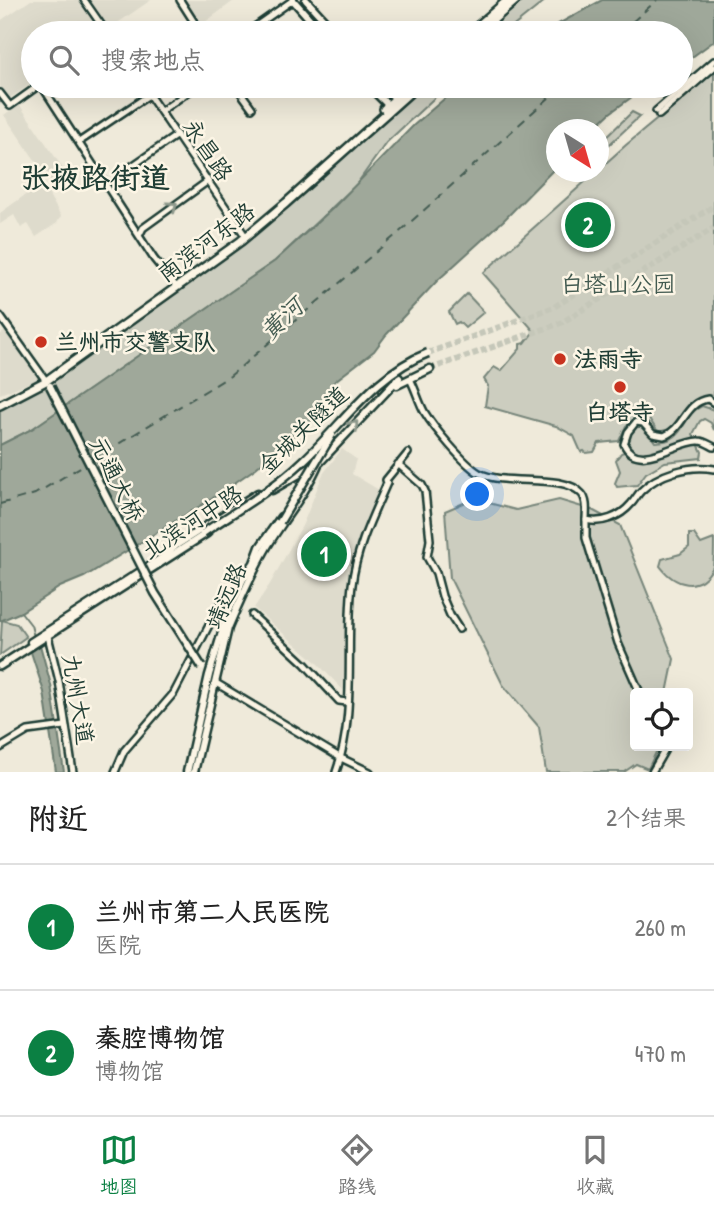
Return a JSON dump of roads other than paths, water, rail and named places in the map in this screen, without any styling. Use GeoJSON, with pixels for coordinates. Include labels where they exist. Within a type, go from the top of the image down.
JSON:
{"type":"FeatureCollection","features":[{"type":"Feature","properties":{"kind":"highway"},"geometry":{"type":"LineString","coordinates":[[484,21],[508,0]]}},
{"type":"Feature","properties":{"kind":"highway"},"geometry":{"type":"LineString","coordinates":[[492,21],[516,0]]}},
{"type":"Feature","properties":{"kind":"highway","name":"南滨河东路"},"geometry":{"type":"LineString","coordinates":[[47,382],[244,234],[400,98]]}},
{"type":"Feature","properties":{"kind":"highway","name":"南滨河东路"},"geometry":{"type":"LineString","coordinates":[[0,403],[47,382],[254,231],[389,107]]}},
{"type":"Feature","properties":{"kind":"main road"},"geometry":{"type":"LineString","coordinates":[[293,0],[311,21]]}},
{"type":"Feature","properties":{"kind":"main road"},"geometry":{"type":"LineString","coordinates":[[306,0],[325,21]]}},
{"type":"Feature","properties":{"kind":"main road"},"geometry":{"type":"LineString","coordinates":[[380,98],[389,107]]}},
{"type":"Feature","properties":{"kind":"main road","name":"金城关隧道"},"geometry":{"type":"LineString","coordinates":[[164,556],[284,478],[339,425],[379,381],[400,366],[428,353]]}},
{"type":"Feature","properties":{"kind":"main road"},"geometry":{"type":"LineString","coordinates":[[390,390],[430,369]]}},
{"type":"Feature","properties":{"kind":"main road"},"geometry":{"type":"LineString","coordinates":[[164,556],[174,546],[284,477],[314,451],[371,386],[388,377],[399,376],[390,390]]}},
{"type":"Feature","properties":{"kind":"main road","name":"元通大桥"},"geometry":{"type":"LineString","coordinates":[[47,382],[155,593],[202,667],[216,683]]}},
{"type":"Feature","properties":{"kind":"main road","name":"北滨河中路"},"geometry":{"type":"LineString","coordinates":[[48,634],[287,480],[320,462],[372,404],[390,390]]}},
{"type":"Feature","properties":{"kind":"main road"},"geometry":{"type":"LineString","coordinates":[[254,563],[339,425]]}},
{"type":"Feature","properties":{"kind":"main road"},"geometry":{"type":"LineString","coordinates":[[314,451],[320,462]]}},
{"type":"Feature","properties":{"kind":"main road","name":"靖远路"},"geometry":{"type":"LineString","coordinates":[[187,772],[209,676],[229,609],[260,547],[292,500],[309,468],[314,451]]}},
{"type":"Feature","properties":{"kind":"main road","name":"靖远路"},"geometry":{"type":"LineString","coordinates":[[194,772],[228,628],[248,582],[310,484],[320,462]]}},
{"type":"Feature","properties":{"kind":"main road","name":"北滨河中路"},"geometry":{"type":"LineString","coordinates":[[0,664],[164,556]]}},
{"type":"Feature","properties":{"kind":"street"},"geometry":{"type":"LineString","coordinates":[[85,0],[99,21]]}},
{"type":"Feature","properties":{"kind":"street"},"geometry":{"type":"LineString","coordinates":[[180,0],[193,21]]}},
{"type":"Feature","properties":{"kind":"street"},"geometry":{"type":"LineString","coordinates":[[263,21],[293,0]]}},
{"type":"Feature","properties":{"kind":"street"},"geometry":{"type":"LineString","coordinates":[[693,80],[714,61]]}},
{"type":"Feature","properties":{"kind":"street"},"geometry":{"type":"LineString","coordinates":[[693,83],[714,66]]}},
{"type":"Feature","properties":{"kind":"street"},"geometry":{"type":"LineString","coordinates":[[0,93],[9,106],[21,98]]}},
{"type":"Feature","properties":{"kind":"street"},"geometry":{"type":"LineString","coordinates":[[50,98],[159,265],[175,285]]}},
{"type":"Feature","properties":{"kind":"street"},"geometry":{"type":"LineString","coordinates":[[79,142],[143,98]]}},
{"type":"Feature","properties":{"kind":"street","name":"永昌路"},"geometry":{"type":"LineString","coordinates":[[152,98],[244,234]]}},
{"type":"Feature","properties":{"kind":"street"},"geometry":{"type":"LineString","coordinates":[[161,111],[180,98]]}},
{"type":"Feature","properties":{"kind":"street"},"geometry":{"type":"LineString","coordinates":[[245,98],[252,108]]}},
{"type":"Feature","properties":{"kind":"street"},"geometry":{"type":"LineString","coordinates":[[673,98],[657,113],[675,98]]}},
{"type":"Feature","properties":{"kind":"street"},"geometry":{"type":"LineString","coordinates":[[132,166],[177,135]]}},
{"type":"Feature","properties":{"kind":"street"},"geometry":{"type":"LineString","coordinates":[[140,234],[151,221],[208,181]]}},
{"type":"Feature","properties":{"kind":"street"},"geometry":{"type":"LineString","coordinates":[[0,316],[47,382]]}},
{"type":"Feature","properties":{"kind":"street"},"geometry":{"type":"LineString","coordinates":[[410,379],[424,411],[469,466],[489,477],[566,485],[582,494],[586,503],[586,538],[618,643],[638,688]]}},
{"type":"Feature","properties":{"kind":"street"},"geometry":{"type":"LineString","coordinates":[[714,403],[708,399],[698,402],[685,414],[679,426],[664,436],[653,434],[643,423],[636,422],[628,432],[624,444],[631,453],[642,457],[697,440],[714,447]]}},
{"type":"Feature","properties":{"kind":"street"},"geometry":{"type":"LineString","coordinates":[[336,772],[341,758],[347,702],[352,581],[359,552],[386,480],[408,453]]}},
{"type":"Feature","properties":{"kind":"street"},"geometry":{"type":"LineString","coordinates":[[398,464],[422,485],[425,491],[430,540],[428,557],[450,615],[459,629]]}},
{"type":"Feature","properties":{"kind":"street"},"geometry":{"type":"LineString","coordinates":[[586,520],[601,522],[618,514],[633,503],[640,491],[666,474],[696,467],[714,468]]}},
{"type":"Feature","properties":{"kind":"street","name":"靖远路"},"geometry":{"type":"LineString","coordinates":[[115,772],[124,751],[174,693],[219,606]]}},
{"type":"Feature","properties":{"kind":"street"},"geometry":{"type":"LineString","coordinates":[[252,615],[305,664],[338,701],[347,702]]}},
{"type":"Feature","properties":{"kind":"street","name":"九州大道"},"geometry":{"type":"LineString","coordinates":[[48,634],[73,772]]}},
{"type":"Feature","properties":{"kind":"street"},"geometry":{"type":"LineString","coordinates":[[216,683],[341,758],[370,772]]}},
{"type":"Feature","properties":{"kind":"street"},"geometry":{"type":"LineString","coordinates":[[0,748],[28,732],[64,727]]}},
{"type":"Feature","properties":{"kind":"street"},"geometry":{"type":"LineString","coordinates":[[652,772],[664,751]]}},
{"type":"Feature","properties":{"kind":"water"},"geometry":{"type":"Polygon","coordinates":[[[602,0],[714,0],[714,41],[693,56],[693,21],[564,21],[602,0]]]}},
{"type":"Feature","properties":{"kind":"water","name":"黄河"},"geometry":{"type":"Polygon","coordinates":[[[445,98],[631,98],[604,119],[546,119],[546,177],[437,281],[374,351],[335,381],[312,420],[256,468],[210,500],[84,577],[60,587],[21,612],[0,621],[0,445],[32,429],[275,261],[332,209],[414,125],[445,98]]]}},
{"type":"Feature","properties":{"kind":"water"},"geometry":{"type":"Polygon","coordinates":[[[40,645],[51,685],[64,772],[56,772],[44,692],[31,652],[40,645]]]}},
{"type":"Feature","properties":{"kind":"waterway"},"geometry":{"type":"LineString","coordinates":[[21,612],[31,625],[34,637]]}},
{"type":"Feature","properties":{"kind":"tunnel"},"geometry":{"type":"LineString","coordinates":[[428,353],[554,307],[714,206]]}},
{"type":"Feature","properties":{"kind":"tunnel"},"geometry":{"type":"LineString","coordinates":[[430,369],[561,323],[714,228]]}},
{"type":"Feature","properties":{"kind":"place","name":"秦腔博物馆"},"geometry":{"type":"Point","coordinates":[588,225]}},
{"type":"Feature","properties":{"kind":"place","name":"兰州市交警支队"},"geometry":{"type":"Point","coordinates":[41,342]}},
{"type":"Feature","properties":{"kind":"place","name":"法雨寺"},"geometry":{"type":"Point","coordinates":[560,359]}},
{"type":"Feature","properties":{"kind":"place","name":"白塔寺"},"geometry":{"type":"Point","coordinates":[620,387]}},
{"type":"Feature","properties":{"kind":"place","name":"兰州市第二人民医院"},"geometry":{"type":"Point","coordinates":[324,554]}},
{"type":"Feature","properties":{"kind":"district","name":"张掖路街道"},"geometry":{"type":"Point","coordinates":[95,178]}},
{"type":"Feature","properties":{"kind":"park label","name":"白塔山公园"},"geometry":{"type":"Point","coordinates":[618,284]}}]}
